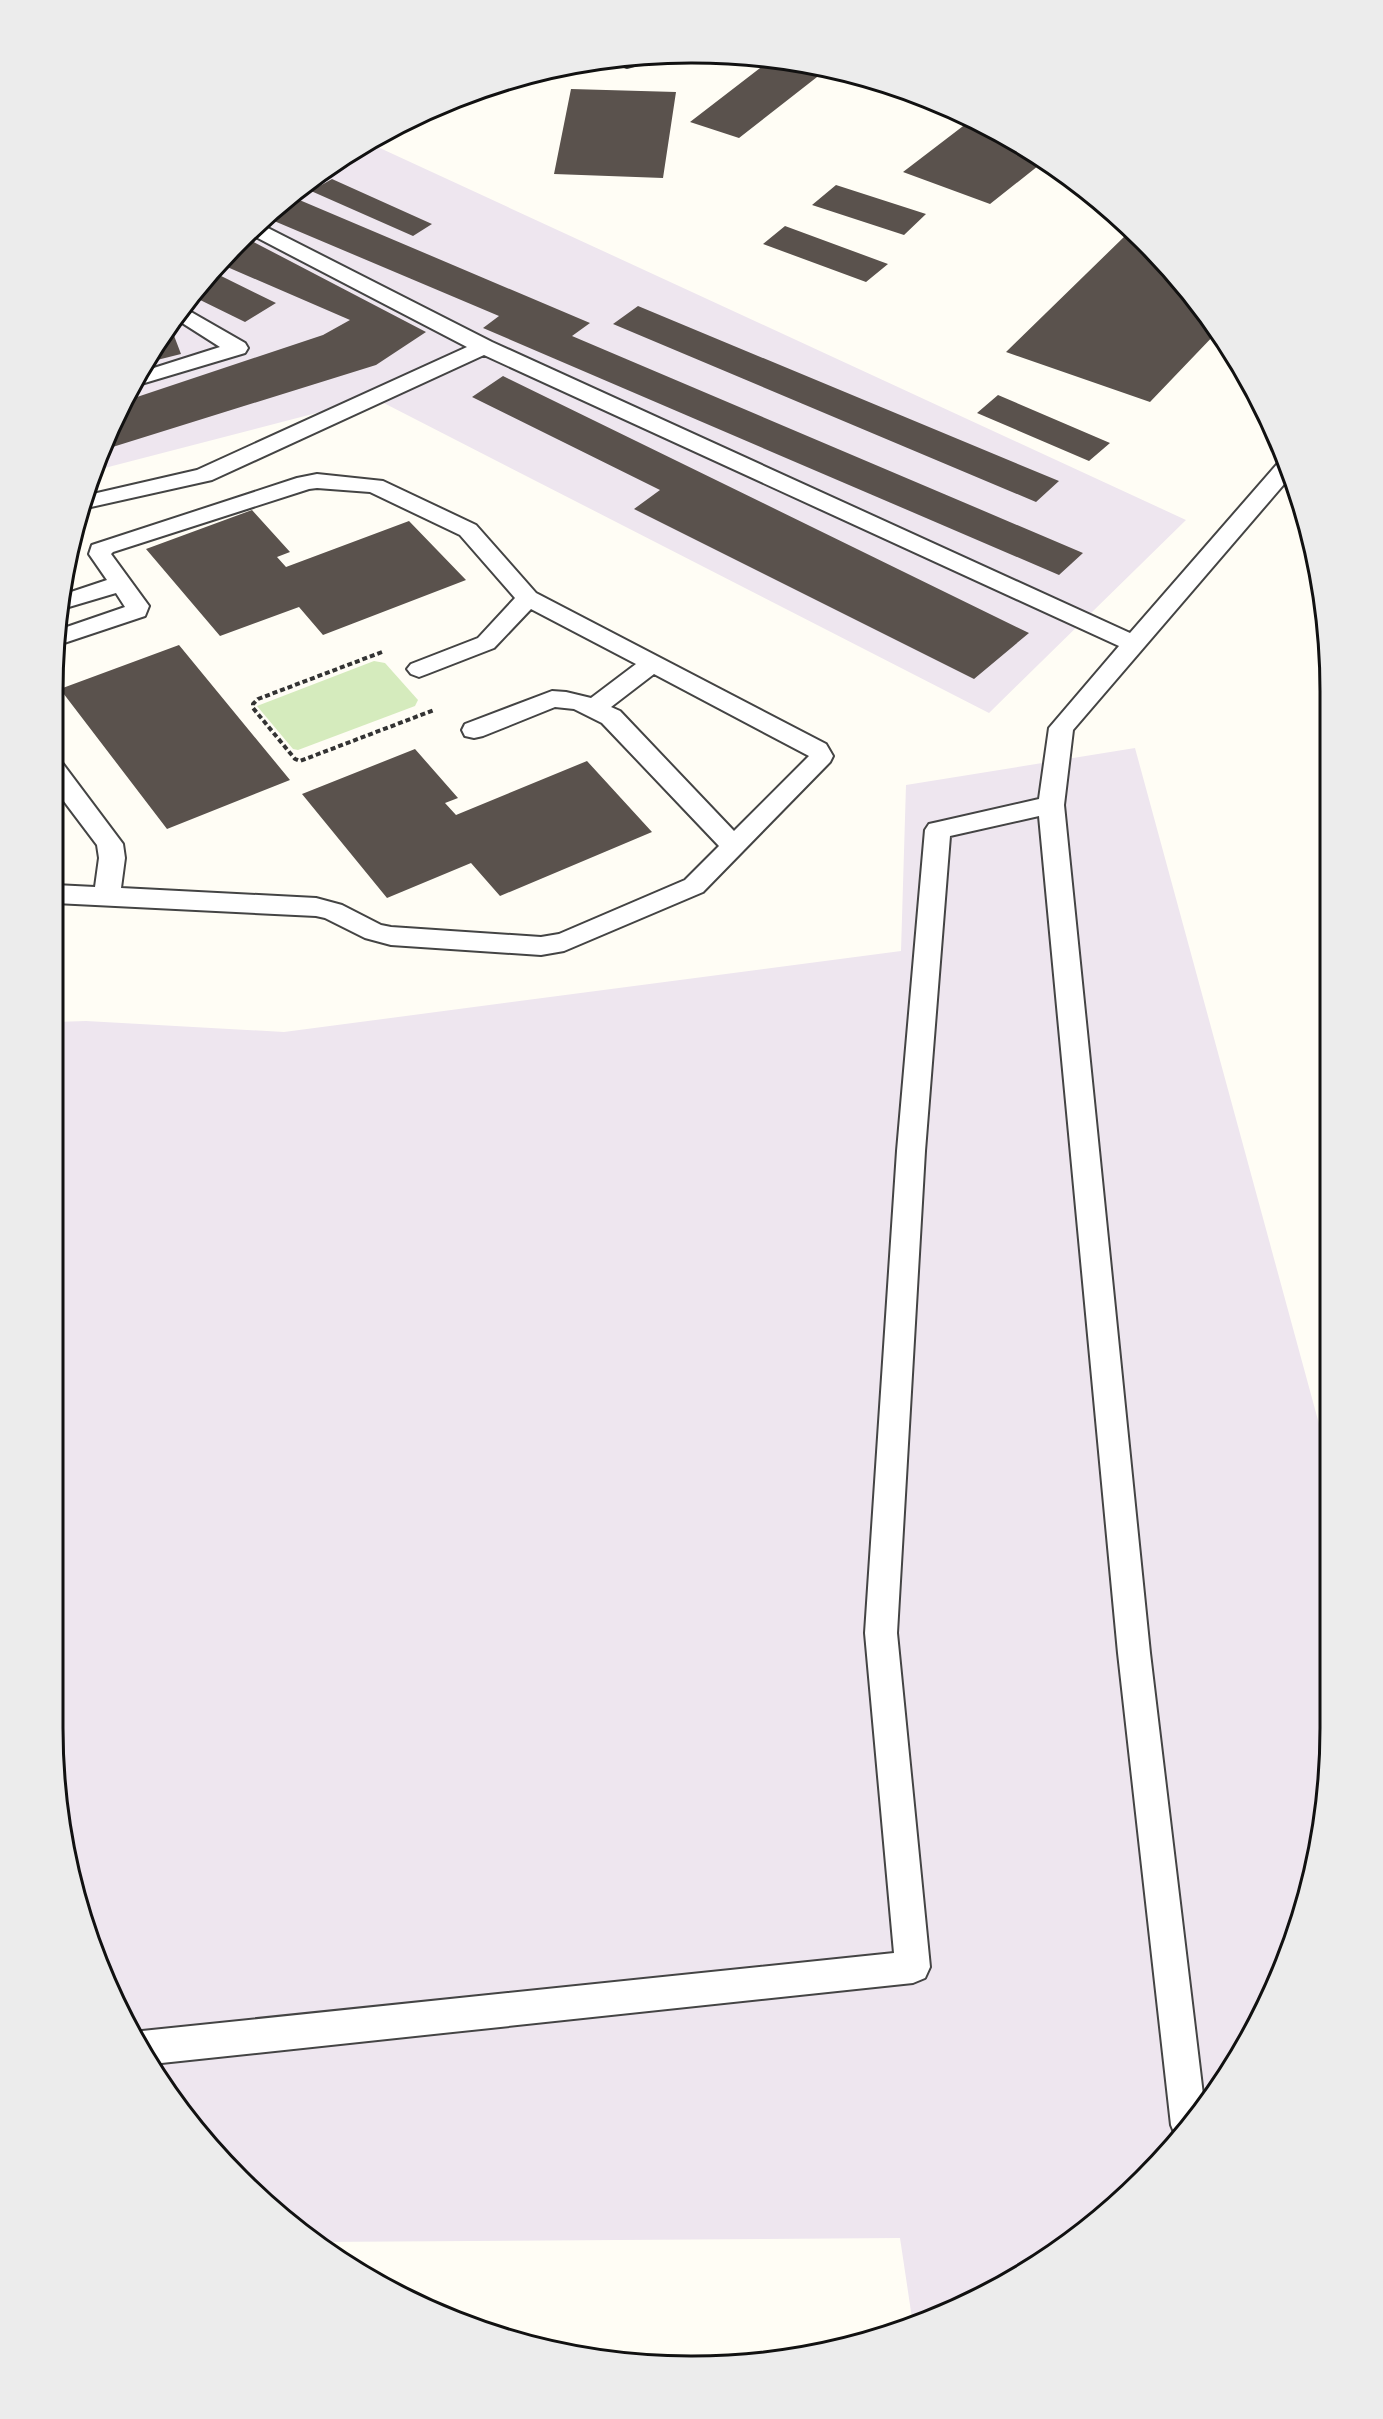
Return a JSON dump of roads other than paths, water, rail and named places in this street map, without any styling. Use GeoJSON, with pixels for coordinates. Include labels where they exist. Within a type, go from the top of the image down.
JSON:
{"type":"FeatureCollection","features":[{"type":"Feature","properties":{"kind":"lane"},"geometry":{"type":"LineString","coordinates":[[262,233],[484,347],[1134,644]]}},
{"type":"Feature","properties":{"kind":"lane"},"geometry":{"type":"LineString","coordinates":[[147,377],[237,348],[187,317]]}},
{"type":"Feature","properties":{"kind":"lane"},"geometry":{"type":"LineString","coordinates":[[93,500],[204,475],[484,347]]}},
{"type":"Feature","properties":{"kind":"lane"},"geometry":{"type":"LineString","coordinates":[[1188,2113],[1134,1653],[1051,805],[1061,728],[1281,473]]}},
{"type":"Feature","properties":{"kind":"lane"},"geometry":{"type":"LineString","coordinates":[[63,894],[316,907],[333,911],[382,935],[553,945],[694,886],[818,762],[821,756],[817,750],[528,598],[468,530],[375,486],[317,481],[305,483],[105,547],[100,550],[100,554],[137,606],[137,611],[65,636]]}},
{"type":"Feature","properties":{"kind":"lane"},"geometry":{"type":"LineString","coordinates":[[70,600],[121,583]]}},
{"type":"Feature","properties":{"kind":"lane"},"geometry":{"type":"LineString","coordinates":[[419,669],[486,643],[528,598]]}},
{"type":"Feature","properties":{"kind":"lane"},"geometry":{"type":"LineString","coordinates":[[593,709],[652,663]]}},
{"type":"Feature","properties":{"kind":"lane"},"geometry":{"type":"LineString","coordinates":[[474,730],[552,699],[565,699],[611,717],[734,846]]}},
{"type":"Feature","properties":{"kind":"lane"},"geometry":{"type":"LineString","coordinates":[[63,782],[110,844],[112,858],[107,896]]}},
{"type":"Feature","properties":{"kind":"lane"},"geometry":{"type":"LineString","coordinates":[[150,2047],[913,1967],[881,1633],[911,1151],[938,830],[1051,805]]}}]}
